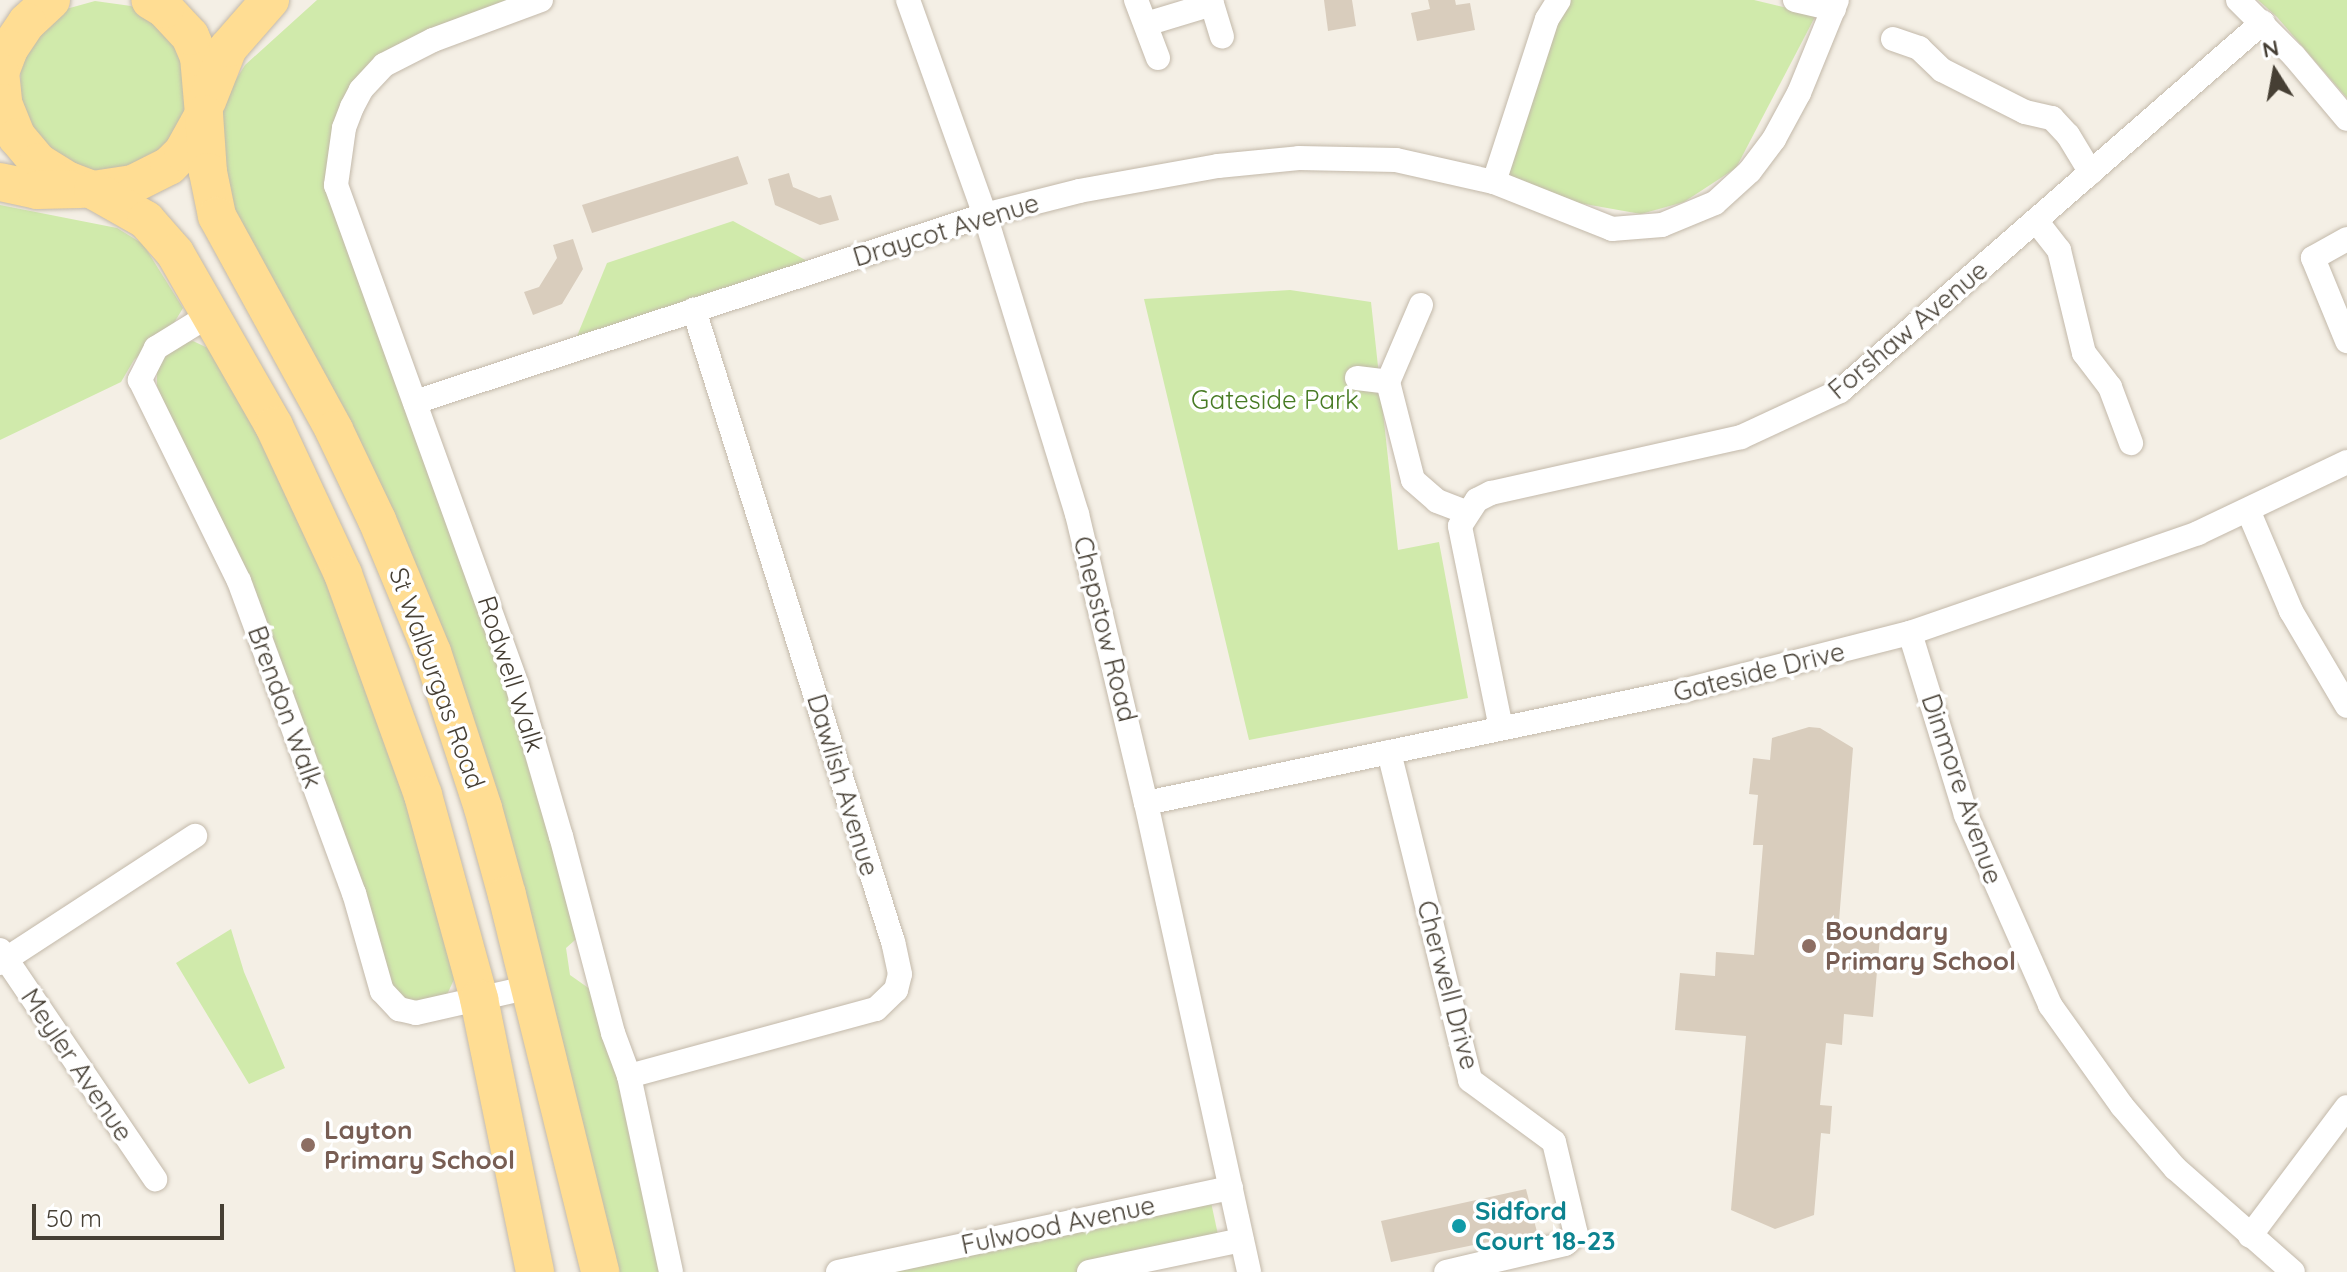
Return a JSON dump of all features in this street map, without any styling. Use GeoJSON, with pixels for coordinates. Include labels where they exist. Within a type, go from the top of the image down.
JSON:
{"type":"FeatureCollection","features":[{"type":"Feature","properties":{"kind":"main road"},"geometry":{"type":"LineString","coordinates":[[0,71],[19,33],[51,0]]}},
{"type":"Feature","properties":{"kind":"main road","name":"St Walburgas Road"},"geometry":{"type":"LineString","coordinates":[[150,0],[165,9],[190,36],[199,57],[208,172],[217,216],[334,430],[377,520],[432,652],[483,808],[600,1272]]}},
{"type":"Feature","properties":{"kind":"main road"},"geometry":{"type":"LineString","coordinates":[[0,182],[37,190],[90,190],[133,184],[169,166],[183,152],[204,110],[228,48],[270,0]]}},
{"type":"Feature","properties":{"kind":"main road","name":"St Walburgas Road"},"geometry":{"type":"LineString","coordinates":[[0,59],[8,121],[22,144],[52,172],[146,220],[161,236],[211,314],[274,426],[343,574],[423,795],[479,999],[535,1272]]}},
{"type":"Feature","properties":{"kind":"street","name":"Rodwell Walk"},"geometry":{"type":"LineString","coordinates":[[541,0],[410,50],[384,65],[361,90],[344,128],[336,185],[517,685],[613,1033],[629,1076],[671,1272]]}},
{"type":"Feature","properties":{"kind":"street","name":"Chepstow Road"},"geometry":{"type":"LineString","coordinates":[[908,0],[985,215],[1077,514],[1146,803],[1249,1272]]}},
{"type":"Feature","properties":{"kind":"street"},"geometry":{"type":"LineString","coordinates":[[1136,0],[1158,58]]}},
{"type":"Feature","properties":{"kind":"street"},"geometry":{"type":"LineString","coordinates":[[1494,182],[1547,19],[1559,0]]}},
{"type":"Feature","properties":{"kind":"street","name":"Draycot Avenue"},"geometry":{"type":"LineString","coordinates":[[415,402],[985,215],[1161,175],[1299,158],[1396,160],[1494,182],[1612,229],[1662,225],[1715,203],[1735,188],[1774,139],[1799,93],[1835,4],[1795,0]]}},
{"type":"Feature","properties":{"kind":"street"},"geometry":{"type":"LineString","coordinates":[[2238,0],[2263,22],[2347,119]]}},
{"type":"Feature","properties":{"kind":"street"},"geometry":{"type":"LineString","coordinates":[[1146,24],[1212,4],[1222,37]]}},
{"type":"Feature","properties":{"kind":"street","name":"Forshaw Avenue"},"geometry":{"type":"LineString","coordinates":[[1466,512],[1491,493],[1741,437],[1812,406],[1862,375],[2263,22]]}},
{"type":"Feature","properties":{"kind":"street"},"geometry":{"type":"LineString","coordinates":[[1893,39],[1924,38],[1942,70],[2025,112],[2052,118],[2068,135],[2091,173]]}},
{"type":"Feature","properties":{"kind":"street"},"geometry":{"type":"LineString","coordinates":[[2037,222],[2059,250],[2084,353],[2110,387],[2131,443]]}},
{"type":"Feature","properties":{"kind":"street"},"geometry":{"type":"LineString","coordinates":[[2347,239],[2313,258],[2347,341]]}},
{"type":"Feature","properties":{"kind":"street"},"geometry":{"type":"LineString","coordinates":[[1421,305],[1388,382],[1413,480],[1437,501],[1466,512],[1460,526],[1501,728]]}},
{"type":"Feature","properties":{"kind":"street","name":"Dawlish Avenue"},"geometry":{"type":"LineString","coordinates":[[629,1076],[876,1009],[896,990],[900,974],[888,927],[694,310]]}},
{"type":"Feature","properties":{"kind":"street","name":"Brendon Walk"},"geometry":{"type":"LineString","coordinates":[[211,314],[156,348],[140,380],[239,581],[354,893],[382,991],[399,1009],[416,1013],[530,987]]}},
{"type":"Feature","properties":{"kind":"street"},"geometry":{"type":"LineString","coordinates":[[1357,378],[1388,382]]}},
{"type":"Feature","properties":{"kind":"street","name":"Gateside Drive"},"geometry":{"type":"LineString","coordinates":[[1146,803],[1686,690],[1910,633],[2180,540],[2347,462]]}},
{"type":"Feature","properties":{"kind":"street"},"geometry":{"type":"LineString","coordinates":[[2248,510],[2291,611],[2347,706]]}},
{"type":"Feature","properties":{"kind":"street","name":"Dinmore Avenue"},"geometry":{"type":"LineString","coordinates":[[1910,633],[1966,815],[2050,1005],[2139,1127],[2194,1188],[2293,1272]]}},
{"type":"Feature","properties":{"kind":"street","name":"Cherwell Drive"},"geometry":{"type":"LineString","coordinates":[[1389,752],[1470,1080],[1554,1142],[1576,1234],[1565,1244],[1446,1272]]}},
{"type":"Feature","properties":{"kind":"street"},"geometry":{"type":"LineString","coordinates":[[2,957],[195,836]]}},
{"type":"Feature","properties":{"kind":"street","name":"Meyler Avenue"},"geometry":{"type":"LineString","coordinates":[[2,957],[155,1179]]}},
{"type":"Feature","properties":{"kind":"street"},"geometry":{"type":"LineString","coordinates":[[2250,1236],[2347,1107]]}},
{"type":"Feature","properties":{"kind":"street","name":"Fulwood Avenue"},"geometry":{"type":"LineString","coordinates":[[838,1272],[1231,1188]]}},
{"type":"Feature","properties":{"kind":"street","name":"Fulwood Avenue"},"geometry":{"type":"LineString","coordinates":[[1089,1272],[1242,1240]]}},
{"type":"Feature","properties":{"kind":"green space"},"geometry":{"type":"Polygon","coordinates":[[[317,0],[541,0],[374,75],[336,185],[423,421],[583,933],[566,948],[570,975],[604,999],[671,1272],[601,1272],[467,755],[223,229],[210,121],[245,65],[317,0]]]}},
{"type":"Feature","properties":{"kind":"green space"},"geometry":{"type":"Polygon","coordinates":[[[1569,0],[1754,0],[1816,15],[1736,168],[1684,202],[1641,214],[1579,203],[1507,175],[1564,4],[1569,0]]]}},
{"type":"Feature","properties":{"kind":"green space"},"geometry":{"type":"Polygon","coordinates":[[[2258,0],[2347,0],[2347,98],[2277,17],[2258,0]]]}},
{"type":"Feature","properties":{"kind":"green space"},"geometry":{"type":"Polygon","coordinates":[[[95,1],[131,6],[147,13],[175,40],[190,80],[183,124],[157,156],[107,176],[57,156],[31,127],[20,94],[21,59],[59,11],[95,1]]]}},
{"type":"Feature","properties":{"kind":"green space"},"geometry":{"type":"Polygon","coordinates":[[[0,205],[117,228],[143,244],[183,308],[174,323],[134,360],[121,382],[0,440],[0,205]]]}},
{"type":"Feature","properties":{"kind":"green space"},"geometry":{"type":"Polygon","coordinates":[[[733,221],[809,262],[575,341],[607,263],[733,221]]]}},
{"type":"Feature","properties":{"kind":"green space","name":"Gateside Park"},"geometry":{"type":"Polygon","coordinates":[[[1290,290],[1371,302],[1398,550],[1439,542],[1468,698],[1249,740],[1144,299],[1290,290]]]}},
{"type":"Feature","properties":{"kind":"green space"},"geometry":{"type":"Polygon","coordinates":[[[193,341],[212,350],[274,466],[333,589],[401,776],[457,973],[445,999],[399,1009],[239,581],[157,386],[157,363],[171,345],[193,341]]]}},
{"type":"Feature","properties":{"kind":"green space"},"geometry":{"type":"Polygon","coordinates":[[[231,929],[244,972],[285,1068],[249,1084],[176,963],[231,929]]]}},
{"type":"Feature","properties":{"kind":"green space"},"geometry":{"type":"Polygon","coordinates":[[[1209,1193],[1220,1244],[1089,1272],[838,1272],[1209,1193]]]}},
{"type":"Feature","properties":{"kind":"building"},"geometry":{"type":"Polygon","coordinates":[[[1324,0],[1352,0],[1356,26],[1328,31],[1324,0]]]}},
{"type":"Feature","properties":{"kind":"building"},"geometry":{"type":"Polygon","coordinates":[[[1428,0],[1455,0],[1456,5],[1470,3],[1475,30],[1417,41],[1411,13],[1430,9],[1428,0]]]}},
{"type":"Feature","properties":{"kind":"building"},"geometry":{"type":"Polygon","coordinates":[[[738,156],[748,184],[592,233],[582,205],[738,156]]]}},
{"type":"Feature","properties":{"kind":"building"},"geometry":{"type":"Polygon","coordinates":[[[789,173],[793,187],[819,198],[831,195],[839,220],[820,225],[775,205],[768,179],[789,173]]]}},
{"type":"Feature","properties":{"kind":"building"},"geometry":{"type":"Polygon","coordinates":[[[573,239],[583,269],[562,304],[533,315],[524,292],[539,287],[557,258],[553,245],[573,239]]]}},
{"type":"Feature","properties":{"kind":"building"},"geometry":{"type":"Polygon","coordinates":[[[1809,727],[1820,728],[1853,748],[1838,933],[1880,937],[1873,1017],[1844,1014],[1842,1045],[1826,1043],[1820,1105],[1832,1106],[1830,1134],[1821,1133],[1814,1215],[1775,1229],[1731,1210],[1746,1036],[1675,1030],[1680,973],[1715,976],[1716,952],[1754,955],[1763,845],[1753,845],[1758,795],[1749,794],[1753,758],[1770,760],[1772,738],[1809,727]]]}},
{"type":"Feature","properties":{"kind":"building","name":"Sidford Court 18-23"},"geometry":{"type":"Polygon","coordinates":[[[1526,1189],[1537,1232],[1391,1262],[1381,1221],[1526,1189]]]}},
{"type":"Feature","properties":{"kind":"place","name":"Boundary Primary School"},"geometry":{"type":"Point","coordinates":[1809,946]}},
{"type":"Feature","properties":{"kind":"place","name":"Layton Primary School"},"geometry":{"type":"Point","coordinates":[308,1145]}},
{"type":"Feature","properties":{"kind":"place","name":"Sidford Court 18-23"},"geometry":{"type":"Point","coordinates":[1459,1226]}}]}
